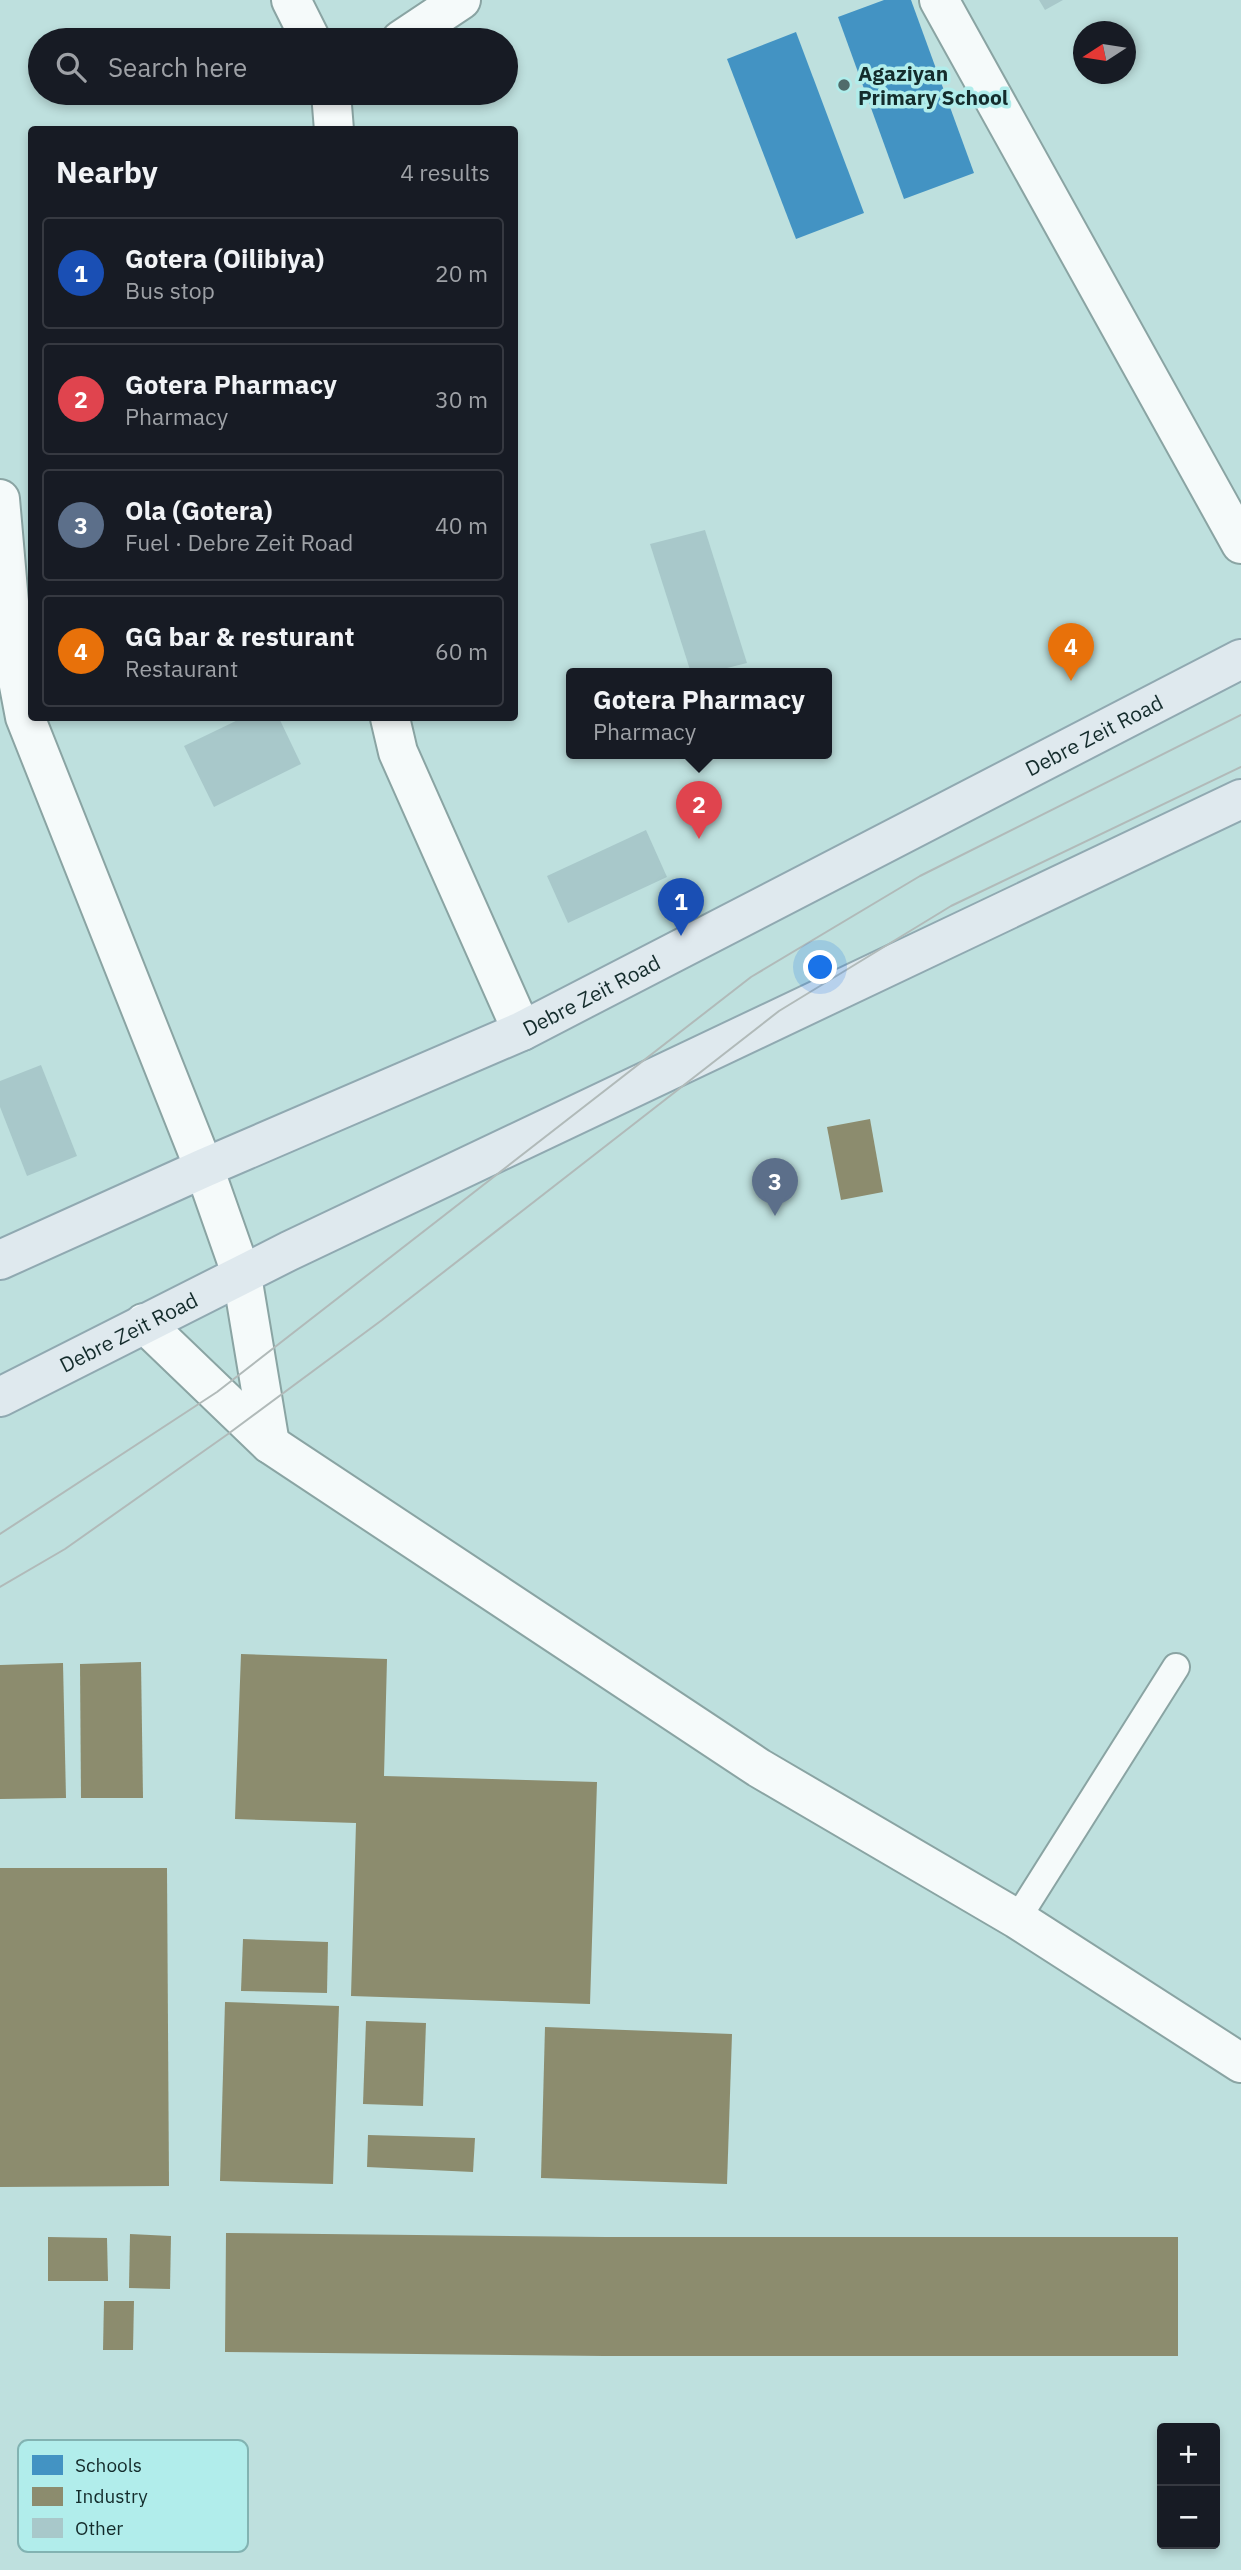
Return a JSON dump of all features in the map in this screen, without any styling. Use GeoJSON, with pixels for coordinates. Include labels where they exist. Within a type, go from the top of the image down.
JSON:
{"type":"FeatureCollection","features":[{"type":"Feature","properties":{"kind":"main road","name":"Debre Zeit Road"},"geometry":{"type":"LineString","coordinates":[[0,1260],[204,1168],[522,1031],[1241,659]]}},
{"type":"Feature","properties":{"kind":"main road","name":"Debre Zeit Road"},"geometry":{"type":"LineString","coordinates":[[0,1397],[289,1251],[1241,799]]}},
{"type":"Feature","properties":{"kind":"street"},"geometry":{"type":"LineString","coordinates":[[291,0],[305,28]]}},
{"type":"Feature","properties":{"kind":"street"},"geometry":{"type":"LineString","coordinates":[[419,28],[461,0]]}},
{"type":"Feature","properties":{"kind":"street"},"geometry":{"type":"LineString","coordinates":[[939,0],[1241,544]]}},
{"type":"Feature","properties":{"kind":"street"},"geometry":{"type":"LineString","coordinates":[[332,105],[334,126]]}},
{"type":"Feature","properties":{"kind":"street"},"geometry":{"type":"LineString","coordinates":[[0,499],[14,659],[25,717],[204,1168],[242,1276],[270,1444]]}},
{"type":"Feature","properties":{"kind":"street"},"geometry":{"type":"LineString","coordinates":[[391,721],[398,752],[522,1031]]}},
{"type":"Feature","properties":{"kind":"street"},"geometry":{"type":"LineString","coordinates":[[144,1322],[270,1444],[759,1768],[1017,1919],[1241,2063]]}},
{"type":"Feature","properties":{"kind":"lane"},"geometry":{"type":"LineString","coordinates":[[1017,1919],[1176,1667]]}},
{"type":"Feature","properties":{"kind":"building: Schools"},"geometry":{"type":"Polygon","coordinates":[[[884,0],[911,0],[974,173],[904,199],[838,17],[884,0]]]}},
{"type":"Feature","properties":{"kind":"building: Schools"},"geometry":{"type":"Polygon","coordinates":[[[796,32],[864,213],[796,239],[727,59],[796,32]]]}},
{"type":"Feature","properties":{"kind":"building: Industry"},"geometry":{"type":"Polygon","coordinates":[[[870,1119],[883,1192],[841,1200],[827,1127],[870,1119]]]}},
{"type":"Feature","properties":{"kind":"building: Industry"},"geometry":{"type":"Polygon","coordinates":[[[241,1654],[387,1659],[384,1776],[597,1782],[590,2004],[351,1996],[356,1823],[235,1819],[241,1654]]]}},
{"type":"Feature","properties":{"kind":"building: Industry"},"geometry":{"type":"Polygon","coordinates":[[[141,1662],[143,1798],[81,1798],[80,1664],[141,1662]]]}},
{"type":"Feature","properties":{"kind":"building: Industry"},"geometry":{"type":"Polygon","coordinates":[[[63,1663],[66,1798],[0,1799],[0,1665],[63,1663]]]}},
{"type":"Feature","properties":{"kind":"building: Industry"},"geometry":{"type":"Polygon","coordinates":[[[0,1868],[167,1868],[169,2186],[0,2187],[0,1868]]]}},
{"type":"Feature","properties":{"kind":"building: Industry"},"geometry":{"type":"Polygon","coordinates":[[[243,1939],[328,1942],[327,1993],[241,1991],[243,1939]]]}},
{"type":"Feature","properties":{"kind":"building: Industry"},"geometry":{"type":"Polygon","coordinates":[[[225,2002],[339,2006],[333,2184],[220,2181],[225,2002]]]}},
{"type":"Feature","properties":{"kind":"building: Industry"},"geometry":{"type":"Polygon","coordinates":[[[366,2021],[426,2023],[423,2106],[363,2104],[366,2021]]]}},
{"type":"Feature","properties":{"kind":"building: Industry"},"geometry":{"type":"Polygon","coordinates":[[[545,2027],[732,2034],[727,2184],[541,2178],[545,2027]]]}},
{"type":"Feature","properties":{"kind":"building: Industry"},"geometry":{"type":"Polygon","coordinates":[[[368,2135],[475,2138],[473,2172],[367,2167],[368,2135]]]}},
{"type":"Feature","properties":{"kind":"building: Industry"},"geometry":{"type":"Polygon","coordinates":[[[226,2233],[605,2237],[1178,2237],[1178,2356],[604,2356],[225,2352],[226,2233]]]}},
{"type":"Feature","properties":{"kind":"building: Industry"},"geometry":{"type":"Polygon","coordinates":[[[130,2234],[171,2236],[170,2289],[129,2288],[130,2234]]]}},
{"type":"Feature","properties":{"kind":"building: Industry"},"geometry":{"type":"Polygon","coordinates":[[[48,2237],[107,2238],[108,2281],[48,2281],[48,2237]]]}},
{"type":"Feature","properties":{"kind":"building: Industry"},"geometry":{"type":"Polygon","coordinates":[[[104,2301],[134,2301],[133,2350],[103,2350],[104,2301]]]}},
{"type":"Feature","properties":{"kind":"building: Other"},"geometry":{"type":"Polygon","coordinates":[[[1039,0],[1063,0],[1045,10],[1039,0]]]}},
{"type":"Feature","properties":{"kind":"building: Other"},"geometry":{"type":"Polygon","coordinates":[[[705,530],[747,663],[727,668],[689,668],[650,544],[705,530]]]}},
{"type":"Feature","properties":{"kind":"building: Other"},"geometry":{"type":"Polygon","coordinates":[[[236,721],[280,721],[301,764],[214,807],[184,746],[236,721]]]}},
{"type":"Feature","properties":{"kind":"building: Other"},"geometry":{"type":"Polygon","coordinates":[[[646,830],[667,877],[568,923],[547,876],[646,830]]]}},
{"type":"Feature","properties":{"kind":"building: Other"},"geometry":{"type":"Polygon","coordinates":[[[41,1065],[77,1156],[27,1176],[0,1107],[0,1081],[41,1065]]]}},
{"type":"Feature","properties":{"kind":"tram line"},"geometry":{"type":"LineString","coordinates":[[0,1534],[217,1392],[751,977],[920,876],[1241,715]]}},
{"type":"Feature","properties":{"kind":"tram line"},"geometry":{"type":"LineString","coordinates":[[0,1587],[65,1549],[228,1434],[382,1320],[779,1011],[951,906],[1241,767]]}},
{"type":"Feature","properties":{"kind":"place","name":"Agaziyan Primary School"},"geometry":{"type":"Point","coordinates":[844,85]}},
{"type":"Feature","properties":{"kind":"place","name":"GG bar & resturant"},"geometry":{"type":"Point","coordinates":[1071,681]}},
{"type":"Feature","properties":{"kind":"place","name":"Gotera Pharmacy"},"geometry":{"type":"Point","coordinates":[699,839]}},
{"type":"Feature","properties":{"kind":"place","name":"Gotera (Oilibiya)"},"geometry":{"type":"Point","coordinates":[681,936]}},
{"type":"Feature","properties":{"kind":"place","name":"Ola (Gotera)"},"geometry":{"type":"Point","coordinates":[775,1216]}}]}
